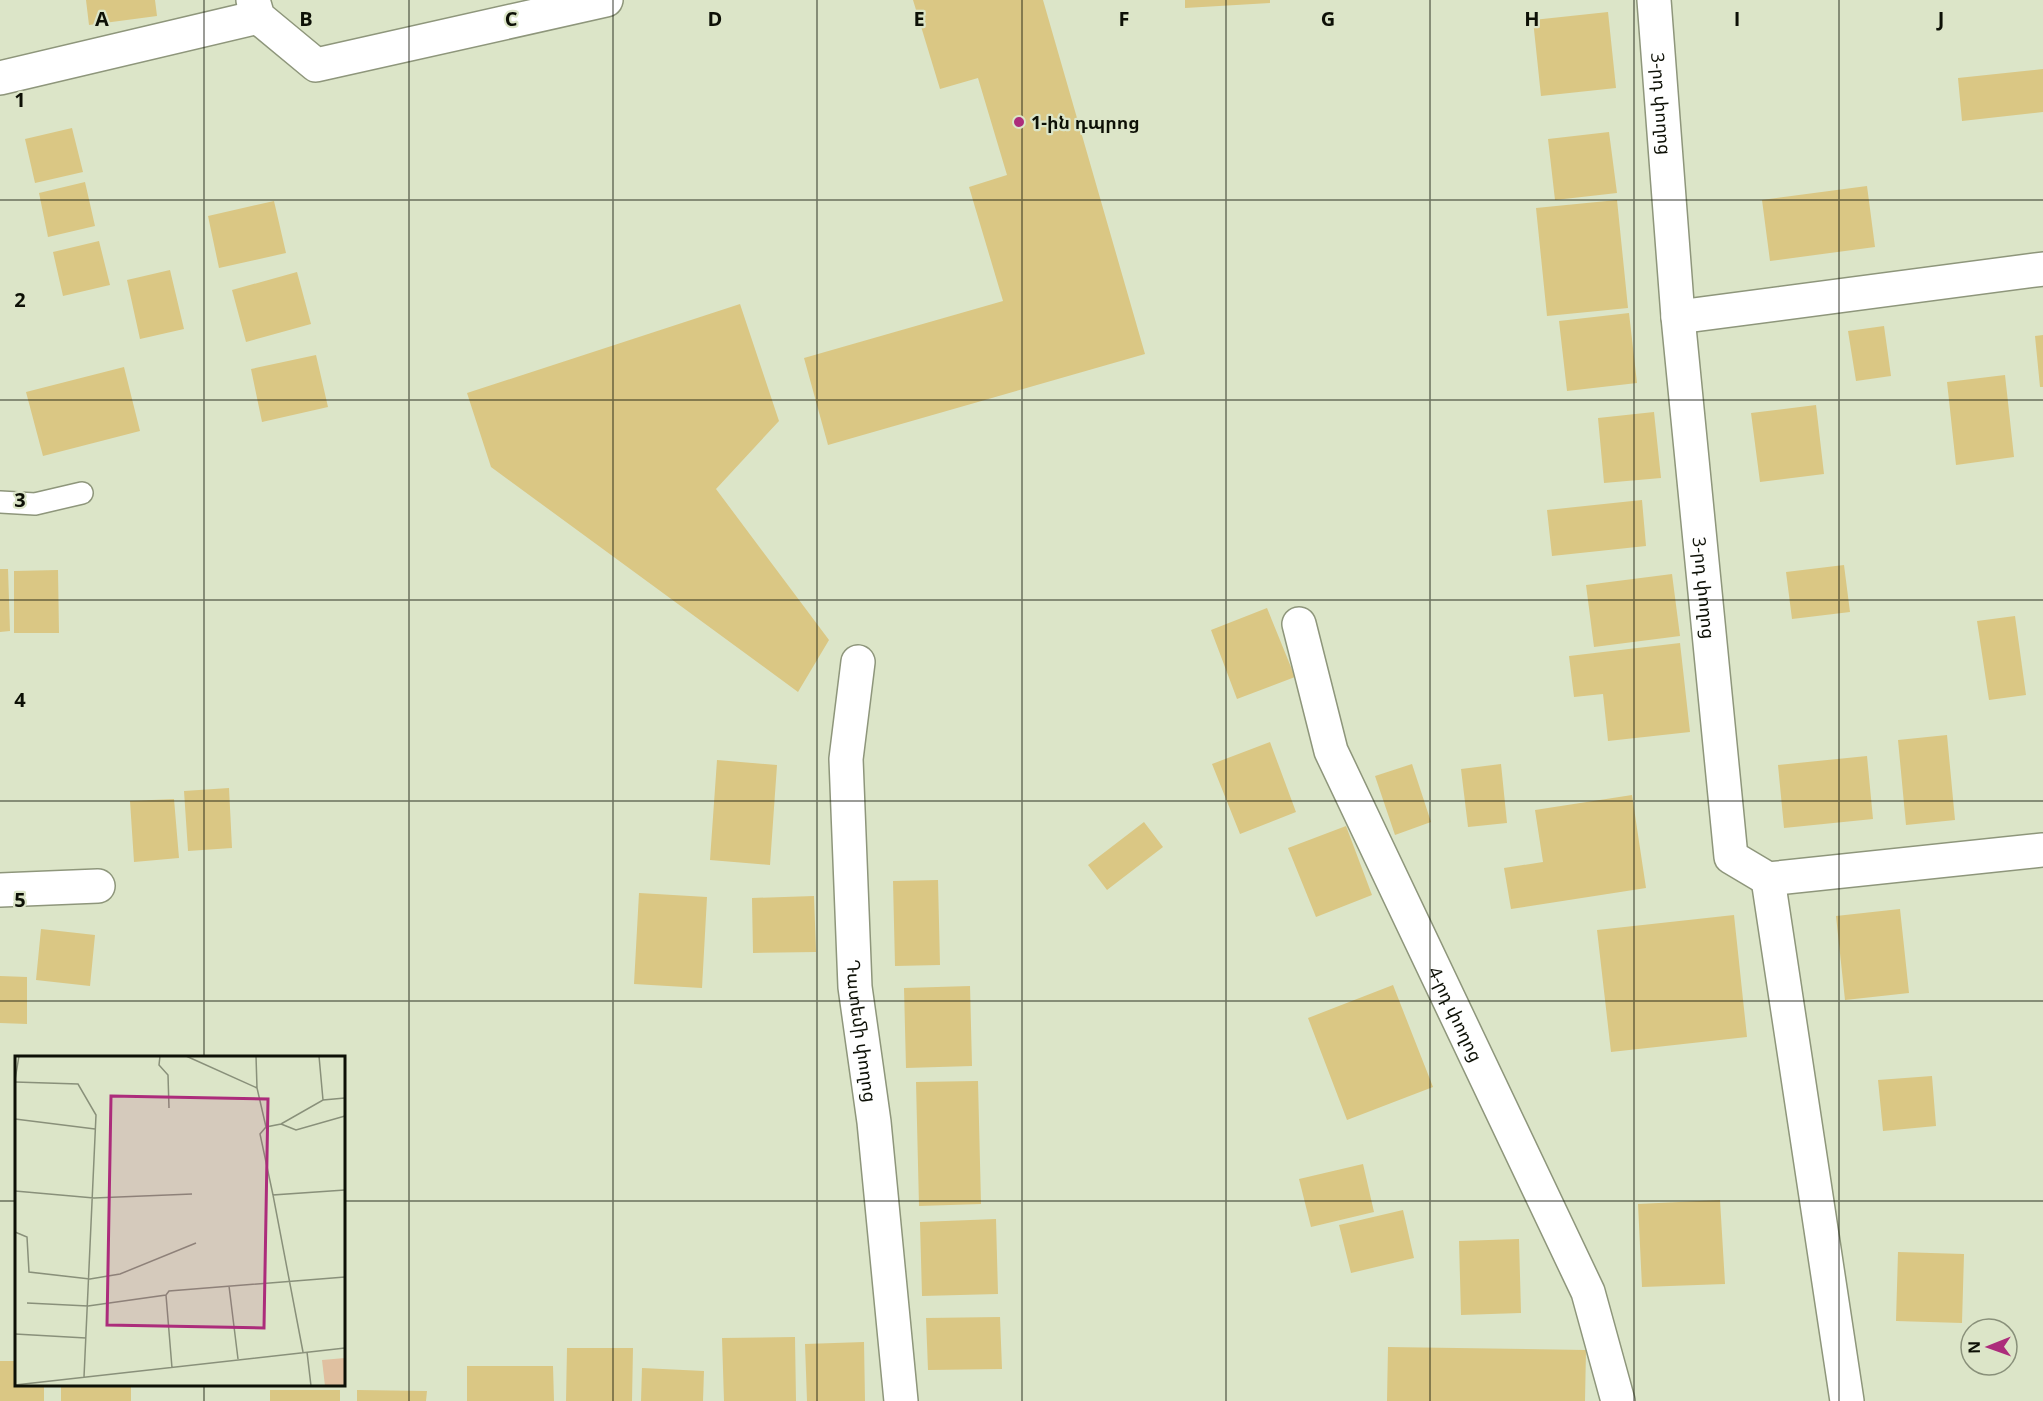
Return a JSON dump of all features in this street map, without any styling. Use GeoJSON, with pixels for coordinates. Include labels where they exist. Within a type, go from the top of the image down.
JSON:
{"type":"FeatureCollection","features":[{"type":"Feature","properties":{"kind":"street"},"geometry":{"type":"LineString","coordinates":[[0,78],[255,9],[316,65],[606,0]]}},
{"type":"Feature","properties":{"kind":"street","name":"3-րդ փողոց"},"geometry":{"type":"LineString","coordinates":[[1654,0],[1678,317],[1731,857],[1768,879]]}},
{"type":"Feature","properties":{"kind":"street"},"geometry":{"type":"LineString","coordinates":[[1678,317],[2043,269]]}},
{"type":"Feature","properties":{"kind":"street","name":"4-րդ փողոց"},"geometry":{"type":"LineString","coordinates":[[1299,624],[1331,751],[1588,1292],[1618,1401]]}},
{"type":"Feature","properties":{"kind":"street","name":"Դատեմի փողոց"},"geometry":{"type":"LineString","coordinates":[[858,662],[846,759],[855,987],[874,1122],[901,1401]]}},
{"type":"Feature","properties":{"kind":"street"},"geometry":{"type":"LineString","coordinates":[[1847,1401],[1768,879],[2043,850]]}},
{"type":"Feature","properties":{"kind":"street"},"geometry":{"type":"LineString","coordinates":[[0,890],[98,886]]}},
{"type":"Feature","properties":{"kind":"lane"},"geometry":{"type":"LineString","coordinates":[[0,502],[35,504],[82,493]]}},
{"type":"Feature","properties":{"kind":"building"},"geometry":{"type":"Polygon","coordinates":[[[86,0],[155,0],[157,16],[89,25],[86,0]]]}},
{"type":"Feature","properties":{"kind":"building"},"geometry":{"type":"Polygon","coordinates":[[[913,0],[1043,0],[1145,354],[828,445],[804,358],[1003,301],[969,187],[1007,175],[978,78],[940,89],[913,0]]]}},
{"type":"Feature","properties":{"kind":"building"},"geometry":{"type":"Polygon","coordinates":[[[1185,0],[1270,0],[1270,3],[1185,8],[1185,0]]]}},
{"type":"Feature","properties":{"kind":"building"},"geometry":{"type":"Polygon","coordinates":[[[1608,12],[1616,88],[1541,96],[1533,20],[1608,12]]]}},
{"type":"Feature","properties":{"kind":"building"},"geometry":{"type":"Polygon","coordinates":[[[2043,69],[2043,112],[1962,121],[1958,78],[2043,69]]]}},
{"type":"Feature","properties":{"kind":"building"},"geometry":{"type":"Polygon","coordinates":[[[72,128],[83,172],[35,183],[25,139],[72,128]]]}},
{"type":"Feature","properties":{"kind":"building"},"geometry":{"type":"Polygon","coordinates":[[[1609,132],[1617,193],[1555,200],[1548,139],[1609,132]]]}},
{"type":"Feature","properties":{"kind":"building"},"geometry":{"type":"Polygon","coordinates":[[[85,182],[95,226],[48,237],[39,193],[85,182]]]}},
{"type":"Feature","properties":{"kind":"building"},"geometry":{"type":"Polygon","coordinates":[[[1867,186],[1875,247],[1770,261],[1762,200],[1867,186]]]}},
{"type":"Feature","properties":{"kind":"building"},"geometry":{"type":"Polygon","coordinates":[[[1617,200],[1628,308],[1547,316],[1536,208],[1617,200]]]}},
{"type":"Feature","properties":{"kind":"building"},"geometry":{"type":"Polygon","coordinates":[[[274,201],[286,253],[219,268],[208,216],[274,201]]]}},
{"type":"Feature","properties":{"kind":"building"},"geometry":{"type":"Polygon","coordinates":[[[99,241],[110,285],[63,296],[53,252],[99,241]]]}},
{"type":"Feature","properties":{"kind":"building"},"geometry":{"type":"Polygon","coordinates":[[[170,270],[184,329],[140,339],[127,280],[170,270]]]}},
{"type":"Feature","properties":{"kind":"building"},"geometry":{"type":"Polygon","coordinates":[[[297,272],[311,324],[246,342],[232,290],[297,272]]]}},
{"type":"Feature","properties":{"kind":"building"},"geometry":{"type":"Polygon","coordinates":[[[740,304],[779,421],[716,489],[829,640],[798,692],[491,467],[467,393],[740,304]]]}},
{"type":"Feature","properties":{"kind":"building"},"geometry":{"type":"Polygon","coordinates":[[[1629,313],[1637,383],[1567,391],[1559,321],[1629,313]]]}},
{"type":"Feature","properties":{"kind":"building"},"geometry":{"type":"Polygon","coordinates":[[[1884,326],[1891,376],[1856,381],[1848,331],[1884,326]]]}},
{"type":"Feature","properties":{"kind":"building"},"geometry":{"type":"Polygon","coordinates":[[[2043,335],[2043,387],[2040,387],[2035,336],[2043,335]]]}},
{"type":"Feature","properties":{"kind":"building"},"geometry":{"type":"Polygon","coordinates":[[[316,355],[328,407],[262,422],[251,369],[316,355]]]}},
{"type":"Feature","properties":{"kind":"building"},"geometry":{"type":"Polygon","coordinates":[[[124,367],[140,431],[43,456],[26,392],[124,367]]]}},
{"type":"Feature","properties":{"kind":"building"},"geometry":{"type":"Polygon","coordinates":[[[2005,375],[2014,457],[1956,465],[1947,382],[2005,375]]]}},
{"type":"Feature","properties":{"kind":"building"},"geometry":{"type":"Polygon","coordinates":[[[1816,405],[1824,474],[1760,482],[1751,413],[1816,405]]]}},
{"type":"Feature","properties":{"kind":"building"},"geometry":{"type":"Polygon","coordinates":[[[1654,412],[1661,478],[1604,483],[1598,418],[1654,412]]]}},
{"type":"Feature","properties":{"kind":"building"},"geometry":{"type":"Polygon","coordinates":[[[1642,500],[1646,546],[1552,556],[1547,510],[1642,500]]]}},
{"type":"Feature","properties":{"kind":"building"},"geometry":{"type":"Polygon","coordinates":[[[1844,565],[1850,612],[1792,619],[1786,572],[1844,565]]]}},
{"type":"Feature","properties":{"kind":"building"},"geometry":{"type":"Polygon","coordinates":[[[0,569],[8,569],[10,631],[0,632],[0,569]]]}},
{"type":"Feature","properties":{"kind":"building"},"geometry":{"type":"Polygon","coordinates":[[[58,570],[59,633],[14,633],[14,571],[58,570]]]}},
{"type":"Feature","properties":{"kind":"building"},"geometry":{"type":"Polygon","coordinates":[[[1672,574],[1680,636],[1594,647],[1586,585],[1672,574]]]}},
{"type":"Feature","properties":{"kind":"building"},"geometry":{"type":"Polygon","coordinates":[[[1267,608],[1295,677],[1237,699],[1211,630],[1267,608]]]}},
{"type":"Feature","properties":{"kind":"building"},"geometry":{"type":"Polygon","coordinates":[[[2015,616],[2026,695],[1989,700],[1977,621],[2015,616]]]}},
{"type":"Feature","properties":{"kind":"building"},"geometry":{"type":"Polygon","coordinates":[[[1680,643],[1690,732],[1608,741],[1603,694],[1574,697],[1569,656],[1680,643]]]}},
{"type":"Feature","properties":{"kind":"building"},"geometry":{"type":"Polygon","coordinates":[[[1947,735],[1955,820],[1906,825],[1898,740],[1947,735]]]}},
{"type":"Feature","properties":{"kind":"building"},"geometry":{"type":"Polygon","coordinates":[[[1270,742],[1296,812],[1240,834],[1212,764],[1270,742]]]}},
{"type":"Feature","properties":{"kind":"building"},"geometry":{"type":"Polygon","coordinates":[[[1867,756],[1873,819],[1784,828],[1778,765],[1867,756]]]}},
{"type":"Feature","properties":{"kind":"building"},"geometry":{"type":"Polygon","coordinates":[[[717,760],[777,765],[770,865],[710,860],[717,760]]]}},
{"type":"Feature","properties":{"kind":"building"},"geometry":{"type":"Polygon","coordinates":[[[1412,764],[1431,822],[1395,835],[1375,776],[1412,764]]]}},
{"type":"Feature","properties":{"kind":"building"},"geometry":{"type":"Polygon","coordinates":[[[1501,764],[1507,823],[1468,827],[1461,769],[1501,764]]]}},
{"type":"Feature","properties":{"kind":"building"},"geometry":{"type":"Polygon","coordinates":[[[229,788],[232,848],[188,851],[184,791],[229,788]]]}},
{"type":"Feature","properties":{"kind":"building"},"geometry":{"type":"Polygon","coordinates":[[[1632,795],[1646,888],[1511,909],[1504,868],[1543,862],[1535,810],[1632,795]]]}},
{"type":"Feature","properties":{"kind":"building"},"geometry":{"type":"Polygon","coordinates":[[[174,799],[179,858],[134,862],[130,801],[174,799]]]}},
{"type":"Feature","properties":{"kind":"building"},"geometry":{"type":"Polygon","coordinates":[[[1144,822],[1163,847],[1107,890],[1088,865],[1144,822]]]}},
{"type":"Feature","properties":{"kind":"building"},"geometry":{"type":"Polygon","coordinates":[[[1346,826],[1372,895],[1316,917],[1288,848],[1346,826]]]}},
{"type":"Feature","properties":{"kind":"building"},"geometry":{"type":"Polygon","coordinates":[[[938,880],[940,965],[895,966],[893,881],[938,880]]]}},
{"type":"Feature","properties":{"kind":"building"},"geometry":{"type":"Polygon","coordinates":[[[639,893],[707,897],[702,988],[634,984],[639,893]]]}},
{"type":"Feature","properties":{"kind":"building"},"geometry":{"type":"Polygon","coordinates":[[[814,896],[816,952],[753,953],[752,898],[814,896]]]}},
{"type":"Feature","properties":{"kind":"building"},"geometry":{"type":"Polygon","coordinates":[[[1900,909],[1909,993],[1845,1000],[1836,916],[1900,909]]]}},
{"type":"Feature","properties":{"kind":"building"},"geometry":{"type":"Polygon","coordinates":[[[1734,915],[1747,1037],[1611,1052],[1597,930],[1734,915]]]}},
{"type":"Feature","properties":{"kind":"building"},"geometry":{"type":"Polygon","coordinates":[[[41,929],[95,935],[90,986],[36,980],[41,929]]]}},
{"type":"Feature","properties":{"kind":"building"},"geometry":{"type":"Polygon","coordinates":[[[0,976],[27,977],[27,1024],[0,1023],[0,976]]]}},
{"type":"Feature","properties":{"kind":"building"},"geometry":{"type":"Polygon","coordinates":[[[1393,985],[1433,1087],[1347,1120],[1308,1018],[1393,985]]]}},
{"type":"Feature","properties":{"kind":"building"},"geometry":{"type":"Polygon","coordinates":[[[970,986],[972,1066],[906,1068],[904,988],[970,986]]]}},
{"type":"Feature","properties":{"kind":"building"},"geometry":{"type":"Polygon","coordinates":[[[1932,1076],[1936,1126],[1883,1131],[1878,1080],[1932,1076]]]}},
{"type":"Feature","properties":{"kind":"building"},"geometry":{"type":"Polygon","coordinates":[[[978,1081],[981,1204],[919,1206],[916,1082],[978,1081]]]}},
{"type":"Feature","properties":{"kind":"building"},"geometry":{"type":"Polygon","coordinates":[[[1363,1164],[1374,1212],[1311,1227],[1299,1179],[1363,1164]]]}},
{"type":"Feature","properties":{"kind":"building"},"geometry":{"type":"Polygon","coordinates":[[[1720,1200],[1725,1284],[1642,1287],[1638,1204],[1720,1200]]]}},
{"type":"Feature","properties":{"kind":"building"},"geometry":{"type":"Polygon","coordinates":[[[1403,1210],[1414,1258],[1351,1273],[1339,1225],[1403,1210]]]}},
{"type":"Feature","properties":{"kind":"building"},"geometry":{"type":"Polygon","coordinates":[[[996,1219],[998,1294],[922,1296],[920,1222],[996,1219]]]}},
{"type":"Feature","properties":{"kind":"building"},"geometry":{"type":"Polygon","coordinates":[[[1519,1239],[1521,1313],[1461,1315],[1459,1241],[1519,1239]]]}},
{"type":"Feature","properties":{"kind":"building"},"geometry":{"type":"Polygon","coordinates":[[[1898,1252],[1964,1254],[1962,1317],[1959,1317],[1959,1323],[1896,1321],[1898,1252]]]}},
{"type":"Feature","properties":{"kind":"building"},"geometry":{"type":"Polygon","coordinates":[[[1000,1317],[1002,1369],[928,1370],[926,1318],[1000,1317]]]}},
{"type":"Feature","properties":{"kind":"building"},"geometry":{"type":"Polygon","coordinates":[[[795,1337],[796,1401],[724,1401],[722,1338],[795,1337]]]}},
{"type":"Feature","properties":{"kind":"building"},"geometry":{"type":"Polygon","coordinates":[[[864,1342],[865,1401],[807,1401],[805,1344],[864,1342]]]}},
{"type":"Feature","properties":{"kind":"building"},"geometry":{"type":"Polygon","coordinates":[[[1388,1347],[1586,1350],[1585,1401],[1387,1401],[1388,1347]]]}},
{"type":"Feature","properties":{"kind":"building"},"geometry":{"type":"Polygon","coordinates":[[[567,1348],[633,1348],[632,1401],[566,1401],[567,1348]]]}},
{"type":"Feature","properties":{"kind":"building"},"geometry":{"type":"Polygon","coordinates":[[[0,1361],[15,1361],[15,1386],[44,1386],[44,1401],[0,1401],[0,1361]]]}},
{"type":"Feature","properties":{"kind":"building"},"geometry":{"type":"Polygon","coordinates":[[[467,1366],[553,1366],[554,1401],[467,1401],[467,1366]]]}},
{"type":"Feature","properties":{"kind":"building"},"geometry":{"type":"Polygon","coordinates":[[[642,1368],[704,1371],[703,1401],[641,1401],[642,1368]]]}},
{"type":"Feature","properties":{"kind":"building"},"geometry":{"type":"Polygon","coordinates":[[[61,1386],[131,1386],[131,1401],[61,1401],[61,1386]]]}},
{"type":"Feature","properties":{"kind":"building"},"geometry":{"type":"Polygon","coordinates":[[[270,1390],[340,1390],[340,1401],[270,1401],[270,1390]]]}},
{"type":"Feature","properties":{"kind":"building"},"geometry":{"type":"Polygon","coordinates":[[[357,1390],[427,1391],[426,1401],[357,1401],[357,1390]]]}},
{"type":"Feature","properties":{"kind":"place","name":"1-ին դպրոց"},"geometry":{"type":"Point","coordinates":[1019,122]}}]}
